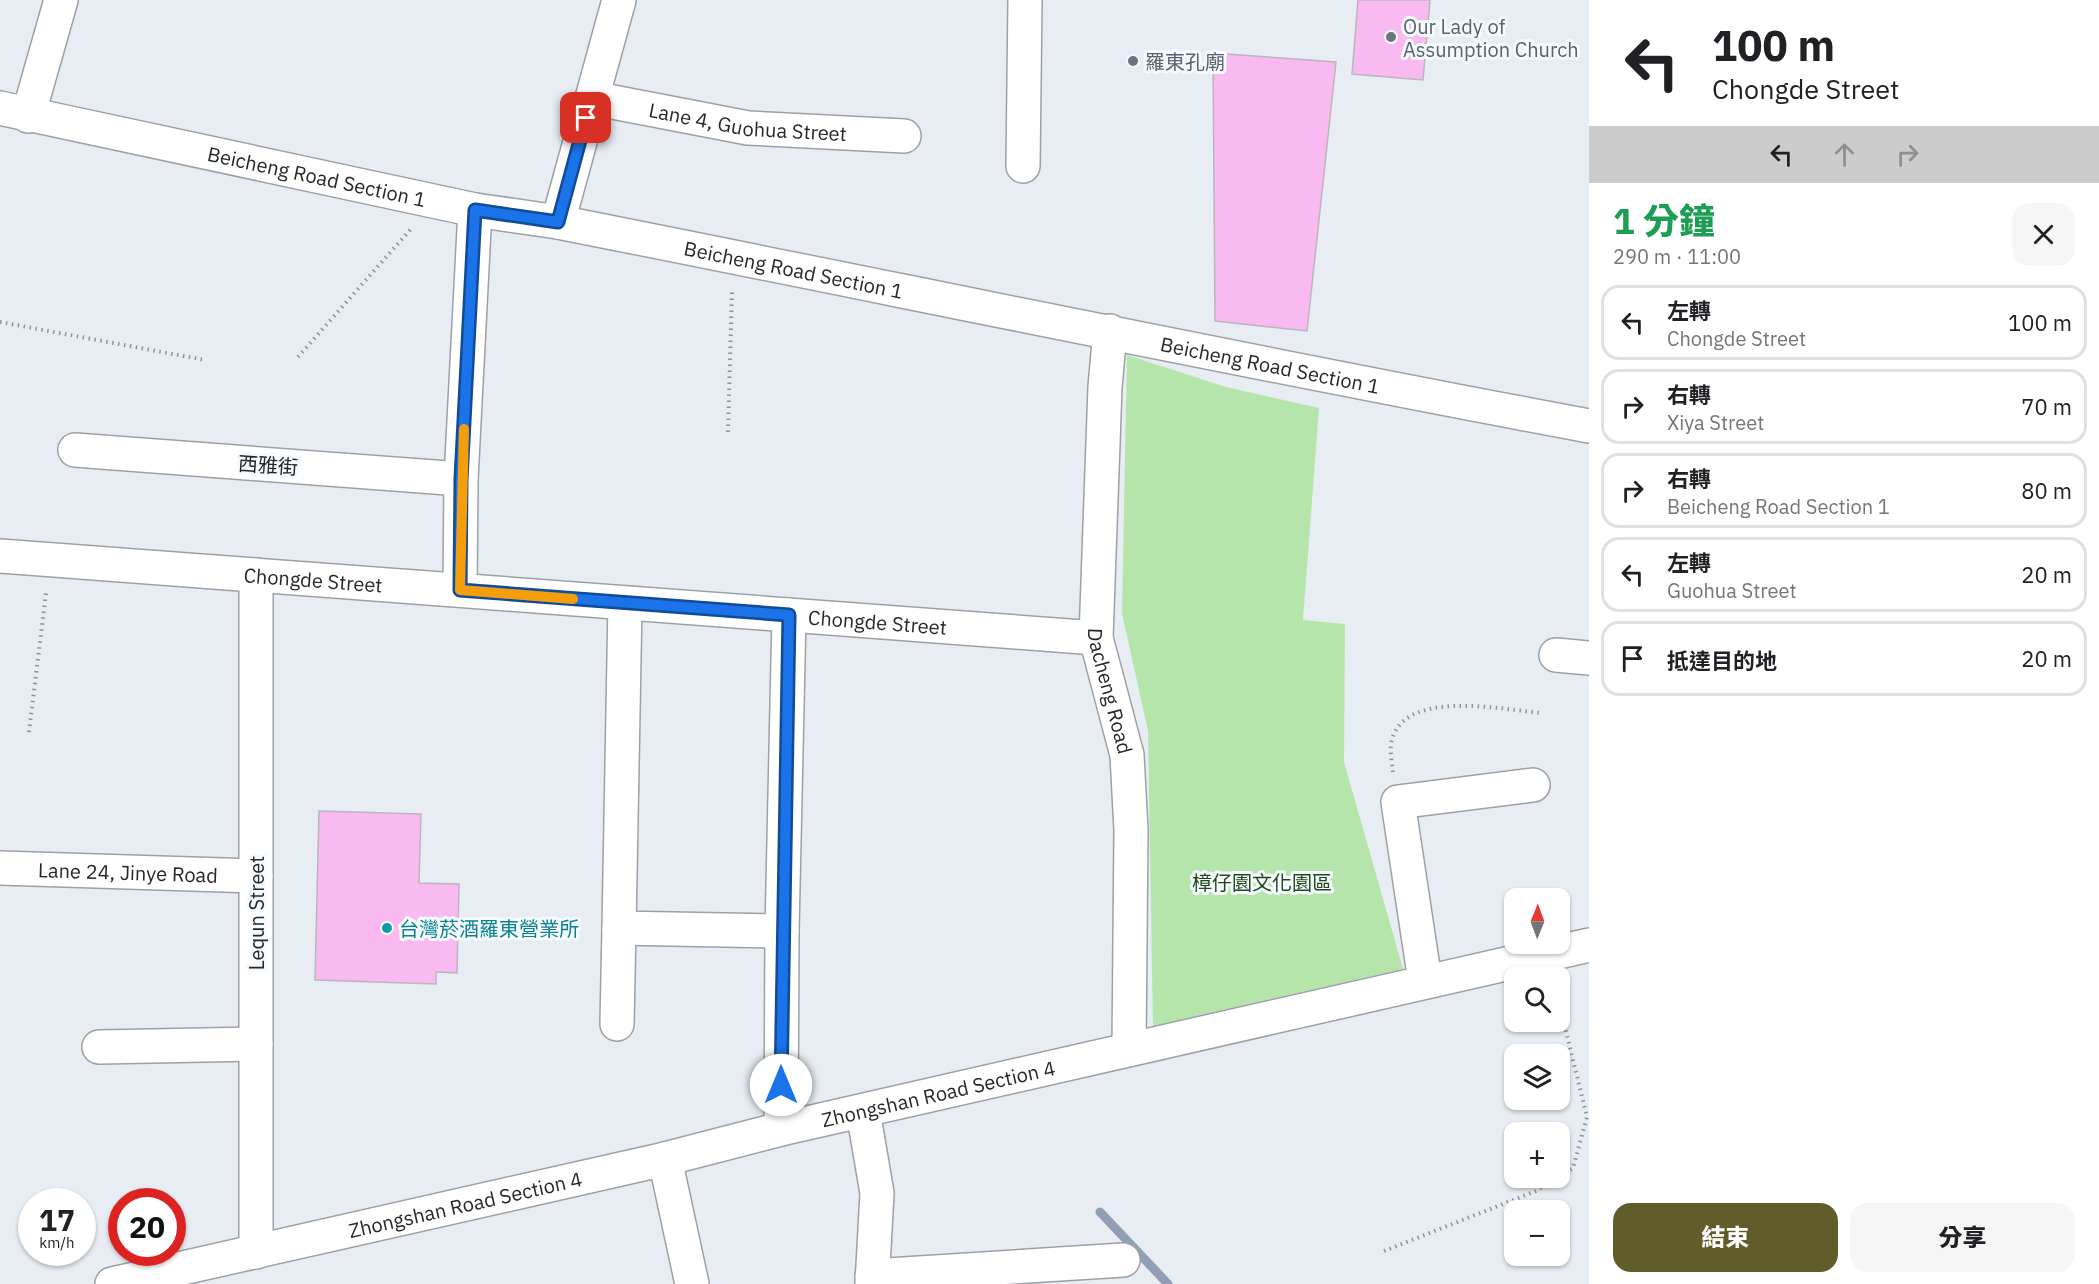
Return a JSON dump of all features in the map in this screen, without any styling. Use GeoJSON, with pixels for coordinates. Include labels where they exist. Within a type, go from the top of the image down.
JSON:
{"type":"FeatureCollection","features":[{"type":"Feature","properties":{"kind":"street"},"geometry":{"type":"LineString","coordinates":[[14,112],[61,0]]}},
{"type":"Feature","properties":{"kind":"street"},"geometry":{"type":"LineString","coordinates":[[558,222],[619,0]]}},
{"type":"Feature","properties":{"kind":"street"},"geometry":{"type":"LineString","coordinates":[[1023,166],[1025,0]]}},
{"type":"Feature","properties":{"kind":"street","name":"Lane 4, Guohua Street"},"geometry":{"type":"LineString","coordinates":[[592,98],[748,128],[904,136]]}},
{"type":"Feature","properties":{"kind":"street","name":"Beicheng Road Section 1"},"geometry":{"type":"LineString","coordinates":[[14,112],[475,210],[558,222],[1322,376],[1589,426]]}},
{"type":"Feature","properties":{"kind":"street"},"geometry":{"type":"LineString","coordinates":[[460,590],[461,479],[475,210]]}},
{"type":"Feature","properties":{"kind":"street","name":"Dacheng Road"},"geometry":{"type":"LineString","coordinates":[[1110,332],[1105,387],[1096,638],[1127,755],[1131,830],[1129,1049]]}},
{"type":"Feature","properties":{"kind":"street","name":"西雅街"},"geometry":{"type":"LineString","coordinates":[[75,450],[461,479]]}},
{"type":"Feature","properties":{"kind":"street","name":"Chongde Street"},"geometry":{"type":"LineString","coordinates":[[0,556],[1096,638]]}},
{"type":"Feature","properties":{"kind":"street","name":"Lequn Street"},"geometry":{"type":"LineString","coordinates":[[256,575],[256,1252]]}},
{"type":"Feature","properties":{"kind":"street"},"geometry":{"type":"LineString","coordinates":[[617,1024],[625,603]]}},
{"type":"Feature","properties":{"kind":"street"},"geometry":{"type":"LineString","coordinates":[[781,1129],[789,615]]}},
{"type":"Feature","properties":{"kind":"street"},"geometry":{"type":"LineString","coordinates":[[1556,655],[1589,658]]}},
{"type":"Feature","properties":{"kind":"street"},"geometry":{"type":"LineString","coordinates":[[1425,981],[1398,802],[1533,785]]}},
{"type":"Feature","properties":{"kind":"street","name":"Lane 24, Jinye Road"},"geometry":{"type":"LineString","coordinates":[[0,868],[256,876]]}},
{"type":"Feature","properties":{"kind":"street"},"geometry":{"type":"LineString","coordinates":[[619,928],[783,931]]}},
{"type":"Feature","properties":{"kind":"street","name":"Zhongshan Road Section 4"},"geometry":{"type":"LineString","coordinates":[[112,1284],[206,1274],[256,1252],[665,1159],[862,1110],[1589,945]]}},
{"type":"Feature","properties":{"kind":"street"},"geometry":{"type":"LineString","coordinates":[[99,1047],[256,1044]]}},
{"type":"Feature","properties":{"kind":"street"},"geometry":{"type":"LineString","coordinates":[[862,1110],[877,1193],[872,1280],[1123,1260]]}},
{"type":"Feature","properties":{"kind":"street"},"geometry":{"type":"LineString","coordinates":[[665,1159],[692,1284]]}},
{"type":"Feature","properties":{"kind":"path"},"geometry":{"type":"LineString","coordinates":[[298,357],[436,202]]}},
{"type":"Feature","properties":{"kind":"path"},"geometry":{"type":"LineString","coordinates":[[728,432],[734,257]]}},
{"type":"Feature","properties":{"kind":"path"},"geometry":{"type":"LineString","coordinates":[[0,322],[205,360]]}},
{"type":"Feature","properties":{"kind":"path"},"geometry":{"type":"LineString","coordinates":[[29,732],[50,559]]}},
{"type":"Feature","properties":{"kind":"path"},"geometry":{"type":"LineString","coordinates":[[1398,802],[1391,759],[1392,742],[1398,727],[1411,716],[1424,710],[1455,705],[1542,713]]}},
{"type":"Feature","properties":{"kind":"path"},"geometry":{"type":"LineString","coordinates":[[1566,1032],[1587,1117],[1573,1168],[1570,1170]]}},
{"type":"Feature","properties":{"kind":"path"},"geometry":{"type":"LineString","coordinates":[[1384,1251],[1541,1188]]}},
{"type":"Feature","properties":{"kind":"green space","name":"樟仔園文化園區"},"geometry":{"type":"Polygon","coordinates":[[[1127,355],[1226,387],[1319,408],[1303,620],[1345,624],[1344,762],[1403,969],[1153,1026],[1148,731],[1122,613],[1127,355]]]}},
{"type":"Feature","properties":{"kind":"building","name":"Our Lady of Assumption Church"},"geometry":{"type":"Polygon","coordinates":[[[1358,0],[1430,0],[1423,80],[1352,74],[1358,0]]]}},
{"type":"Feature","properties":{"kind":"building"},"geometry":{"type":"Polygon","coordinates":[[[1213,53],[1336,62],[1307,331],[1215,321],[1213,53]]]}},
{"type":"Feature","properties":{"kind":"building","name":"台灣菸酒羅東營業所"},"geometry":{"type":"Polygon","coordinates":[[[319,811],[421,814],[419,883],[459,884],[457,973],[436,972],[436,984],[315,980],[319,811]]]}},
{"type":"Feature","properties":{"kind":"waterway"},"geometry":{"type":"LineString","coordinates":[[1100,1212],[1168,1284]]}},
{"type":"Feature","properties":{"kind":"slow traffic"},"geometry":{"type":"LineString","coordinates":[[464,429],[460,590],[573,599]]}},
{"type":"Feature","properties":{"kind":"place","name":"Our Lady of Assumption Church"},"geometry":{"type":"Point","coordinates":[1391,37]}},
{"type":"Feature","properties":{"kind":"place","name":"羅東孔廟"},"geometry":{"type":"Point","coordinates":[1133,61]}},
{"type":"Feature","properties":{"kind":"place","name":"台灣菸酒羅東營業所"},"geometry":{"type":"Point","coordinates":[387,928]}},
{"type":"Feature","properties":{"kind":"route"},"geometry":{"type":"LineString","coordinates":[[586,118],[558,222],[475,210],[461,479],[460,590],[789,615],[781,1085]]}}]}
